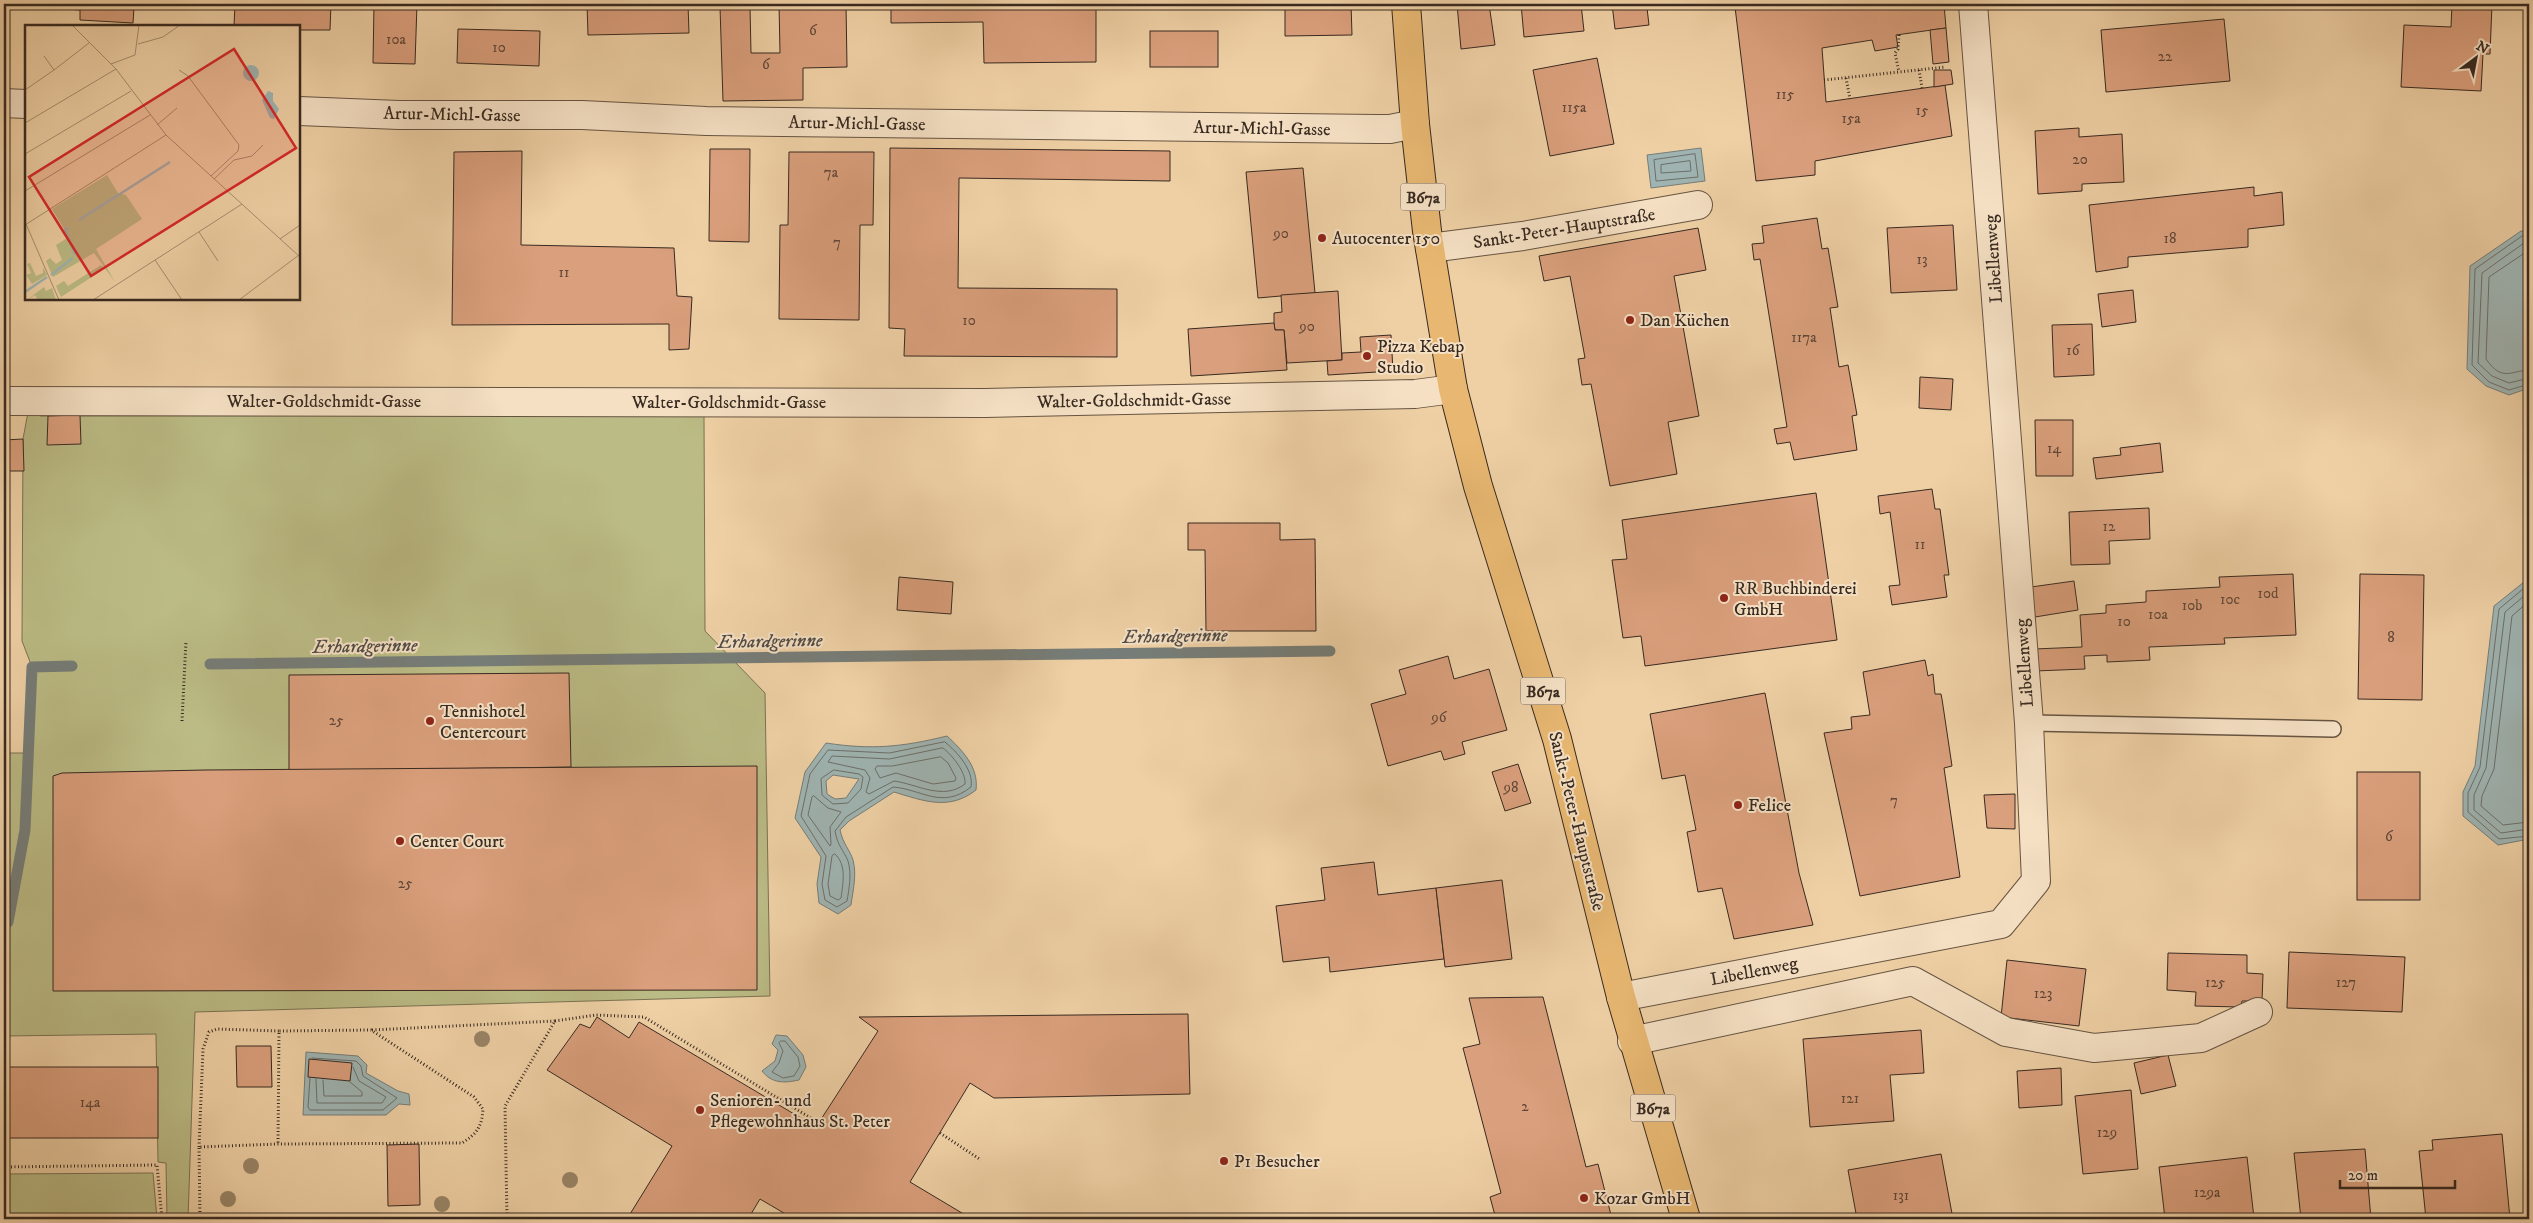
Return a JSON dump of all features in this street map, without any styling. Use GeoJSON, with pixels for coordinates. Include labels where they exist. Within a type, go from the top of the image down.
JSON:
{"type":"FeatureCollection","features":[{"type":"Feature","properties":{"kind":"main road","name":"Sankt-Peter-Hauptstraße"},"geometry":{"type":"LineString","coordinates":[[1406,4],[1415,124],[1430,248],[1453,389],[1478,486],[1557,739],[1632,1041],[1686,1219]]}},
{"type":"Feature","properties":{"kind":"street","name":"Libellenweg"},"geometry":{"type":"LineString","coordinates":[[1621,997],[2001,924],[2036,881],[2029,722],[1973,4]]}},
{"type":"Feature","properties":{"kind":"street"},"geometry":{"type":"LineString","coordinates":[[4,103],[25,104]]}},
{"type":"Feature","properties":{"kind":"street","name":"Artur-Michl-Gasse"},"geometry":{"type":"LineString","coordinates":[[300,111],[399,115],[582,115],[706,121],[1377,129],[1390,129],[1415,124]]}},
{"type":"Feature","properties":{"kind":"street","name":"Sankt-Peter-Hauptstraße"},"geometry":{"type":"LineString","coordinates":[[1430,248],[1523,236],[1698,205]]}},
{"type":"Feature","properties":{"kind":"street","name":"Walter-Goldschmidt-Gasse"},"geometry":{"type":"LineString","coordinates":[[4,400],[985,403],[1414,394],[1453,389]]}},
{"type":"Feature","properties":{"kind":"street"},"geometry":{"type":"LineString","coordinates":[[1632,1041],[1913,981],[2006,1032],[2094,1048],[2201,1038],[2258,1012]]}},
{"type":"Feature","properties":{"kind":"lane"},"geometry":{"type":"LineString","coordinates":[[2029,722],[2333,729]]}},
{"type":"Feature","properties":{"kind":"path"},"geometry":{"type":"LineString","coordinates":[[1899,35],[1898,49],[1895,53],[1899,72]]}},
{"type":"Feature","properties":{"kind":"path"},"geometry":{"type":"LineString","coordinates":[[1824,80],[1978,64]]}},
{"type":"Feature","properties":{"kind":"path"},"geometry":{"type":"LineString","coordinates":[[1920,70],[1922,88]]}},
{"type":"Feature","properties":{"kind":"path"},"geometry":{"type":"LineString","coordinates":[[1846,78],[1850,99]]}},
{"type":"Feature","properties":{"kind":"path"},"geometry":{"type":"LineString","coordinates":[[182,721],[186,641]]}},
{"type":"Feature","properties":{"kind":"path"},"geometry":{"type":"LineString","coordinates":[[200,1219],[199,1147],[204,1049],[208,1032],[217,1029],[280,1031],[371,1030],[555,1021],[596,1016],[644,1017],[819,1122]]}},
{"type":"Feature","properties":{"kind":"path"},"geometry":{"type":"LineString","coordinates":[[507,1219],[505,1106],[555,1021]]}},
{"type":"Feature","properties":{"kind":"path"},"geometry":{"type":"LineString","coordinates":[[199,1147],[278,1144],[462,1144],[475,1135],[482,1124],[483,1109],[474,1097],[371,1030]]}},
{"type":"Feature","properties":{"kind":"path"},"geometry":{"type":"LineString","coordinates":[[278,1144],[280,1031]]}},
{"type":"Feature","properties":{"kind":"path"},"geometry":{"type":"LineString","coordinates":[[940,1132],[981,1160]]}},
{"type":"Feature","properties":{"kind":"path"},"geometry":{"type":"LineString","coordinates":[[4,1167],[157,1165],[162,1219]]}},
{"type":"Feature","properties":{"kind":"green space","name":"Center Court"},"geometry":{"type":"Polygon","coordinates":[[[28,412],[41,416],[704,415],[705,631],[765,693],[770,996],[195,1012],[188,1219],[167,1219],[166,1163],[158,1162],[156,1034],[4,1036],[4,753],[32,753],[32,667],[22,641],[23,439],[28,412]]]}},
{"type":"Feature","properties":{"kind":"green space"},"geometry":{"type":"Polygon","coordinates":[[[153,1173],[157,1219],[4,1219],[4,1174],[153,1173]]]}},
{"type":"Feature","properties":{"kind":"water"},"geometry":{"type":"Polygon","coordinates":[[[1701,148],[1705,181],[1651,188],[1647,155],[1701,148]]]}},
{"type":"Feature","properties":{"kind":"water"},"geometry":{"type":"Polygon","coordinates":[[[2521,231],[2529,231],[2529,388],[2509,395],[2486,386],[2467,369],[2470,266],[2521,231]]]}},
{"type":"Feature","properties":{"kind":"water"},"geometry":{"type":"Polygon","coordinates":[[[2529,578],[2529,839],[2498,845],[2463,816],[2463,792],[2475,766],[2494,606],[2529,578]]]}},
{"type":"Feature","properties":{"kind":"water"},"geometry":{"type":"Polygon","coordinates":[[[947,736],[958,747],[972,766],[975,774],[976,790],[956,800],[946,802],[926,801],[894,792],[849,821],[840,830],[852,856],[855,871],[851,905],[838,914],[819,903],[817,884],[821,857],[795,818],[805,772],[826,743],[873,747],[931,740],[947,736]],[[833,775],[826,781],[827,794],[835,799],[846,798],[859,779],[833,775]]]}},
{"type":"Feature","properties":{"kind":"water"},"geometry":{"type":"Polygon","coordinates":[[[776,1035],[787,1036],[803,1055],[806,1067],[799,1080],[779,1082],[770,1078],[762,1071],[775,1061],[778,1050],[772,1044],[776,1035]]]}},
{"type":"Feature","properties":{"kind":"water"},"geometry":{"type":"Polygon","coordinates":[[[306,1052],[358,1056],[367,1065],[366,1073],[398,1091],[409,1094],[410,1105],[399,1104],[386,1115],[303,1115],[306,1052]]]}},
{"type":"Feature","properties":{"kind":"building"},"geometry":{"type":"Polygon","coordinates":[[[53,4],[151,4],[151,7],[134,7],[133,23],[80,20],[80,10],[53,8],[53,4]]]}},
{"type":"Feature","properties":{"kind":"building"},"geometry":{"type":"Polygon","coordinates":[[[235,4],[331,4],[330,30],[300,30],[300,25],[234,25],[235,4]]]}},
{"type":"Feature","properties":{"kind":"building"},"geometry":{"type":"Polygon","coordinates":[[[374,4],[417,4],[415,64],[373,63],[374,4]]]}},
{"type":"Feature","properties":{"kind":"building"},"geometry":{"type":"Polygon","coordinates":[[[587,4],[688,4],[689,33],[588,35],[587,4]]]}},
{"type":"Feature","properties":{"kind":"building"},"geometry":{"type":"Polygon","coordinates":[[[779,4],[846,4],[847,67],[803,68],[803,100],[723,101],[720,7],[750,7],[751,53],[780,53],[779,4]]]}},
{"type":"Feature","properties":{"kind":"building"},"geometry":{"type":"Polygon","coordinates":[[[891,4],[1096,4],[1096,62],[984,63],[983,22],[891,23],[891,4]]]}},
{"type":"Feature","properties":{"kind":"building"},"geometry":{"type":"Polygon","coordinates":[[[1285,4],[1351,4],[1352,35],[1285,36],[1285,4]]]}},
{"type":"Feature","properties":{"kind":"building"},"geometry":{"type":"Polygon","coordinates":[[[1457,4],[1489,4],[1495,45],[1461,49],[1457,4]]]}},
{"type":"Feature","properties":{"kind":"building"},"geometry":{"type":"Polygon","coordinates":[[[1521,4],[1581,4],[1584,31],[1524,37],[1521,4]]]}},
{"type":"Feature","properties":{"kind":"building"},"geometry":{"type":"Polygon","coordinates":[[[1612,4],[1688,4],[1647,8],[1649,25],[1615,29],[1612,4]]]}},
{"type":"Feature","properties":{"kind":"building"},"geometry":{"type":"Polygon","coordinates":[[[1757,4],[1944,4],[1946,28],[1896,35],[1898,47],[1875,51],[1872,40],[1822,48],[1826,102],[1945,85],[1952,136],[1815,161],[1815,175],[1756,181],[1735,7],[1757,4]]]}},
{"type":"Feature","properties":{"kind":"building"},"geometry":{"type":"Polygon","coordinates":[[[2452,4],[2492,4],[2490,54],[2483,54],[2481,91],[2401,87],[2404,25],[2451,27],[2452,4]]]}},
{"type":"Feature","properties":{"kind":"building"},"geometry":{"type":"Polygon","coordinates":[[[2224,19],[2230,81],[2106,92],[2101,30],[2224,19]]]}},
{"type":"Feature","properties":{"kind":"building"},"geometry":{"type":"Polygon","coordinates":[[[1946,28],[1949,62],[1933,64],[1930,30],[1946,28]]]}},
{"type":"Feature","properties":{"kind":"building"},"geometry":{"type":"Polygon","coordinates":[[[458,29],[540,31],[539,66],[457,63],[458,29]]]}},
{"type":"Feature","properties":{"kind":"building"},"geometry":{"type":"Polygon","coordinates":[[[1150,31],[1218,31],[1218,67],[1150,67],[1150,31]]]}},
{"type":"Feature","properties":{"kind":"building"},"geometry":{"type":"Polygon","coordinates":[[[1597,58],[1614,144],[1550,156],[1533,70],[1597,58]]]}},
{"type":"Feature","properties":{"kind":"building"},"geometry":{"type":"Polygon","coordinates":[[[1934,70],[1951,70],[1953,84],[1934,87],[1934,70]]]}},
{"type":"Feature","properties":{"kind":"building"},"geometry":{"type":"Polygon","coordinates":[[[2079,128],[2079,137],[2122,134],[2124,182],[2082,184],[2082,191],[2038,194],[2035,131],[2079,128]]]}},
{"type":"Feature","properties":{"kind":"building"},"geometry":{"type":"Polygon","coordinates":[[[890,148],[1170,151],[1170,181],[959,178],[958,288],[1117,289],[1117,357],[904,356],[905,329],[889,328],[890,148]]]}},
{"type":"Feature","properties":{"kind":"building"},"geometry":{"type":"Polygon","coordinates":[[[710,149],[750,149],[749,242],[709,241],[710,149]]]}},
{"type":"Feature","properties":{"kind":"building"},"geometry":{"type":"Polygon","coordinates":[[[522,151],[521,245],[674,248],[677,296],[692,297],[689,349],[669,350],[669,324],[452,325],[454,152],[522,151]]]}},
{"type":"Feature","properties":{"kind":"building"},"geometry":{"type":"Polygon","coordinates":[[[789,152],[874,152],[873,225],[860,225],[859,320],[779,319],[780,225],[788,225],[789,152]]]}},
{"type":"Feature","properties":{"kind":"building"},"geometry":{"type":"Polygon","coordinates":[[[1303,168],[1315,293],[1258,298],[1246,172],[1303,168]]]}},
{"type":"Feature","properties":{"kind":"building"},"geometry":{"type":"Polygon","coordinates":[[[2254,187],[2254,196],[2282,192],[2284,225],[2248,229],[2248,247],[2128,257],[2128,267],[2096,272],[2089,205],[2254,187]]]}},
{"type":"Feature","properties":{"kind":"building"},"geometry":{"type":"Polygon","coordinates":[[[1817,218],[1822,249],[1828,248],[1838,307],[1830,308],[1839,367],[1848,365],[1857,415],[1852,416],[1857,450],[1794,460],[1790,442],[1777,444],[1774,429],[1787,427],[1760,259],[1754,260],[1752,244],[1764,243],[1762,226],[1817,218]]]}},
{"type":"Feature","properties":{"kind":"building"},"geometry":{"type":"Polygon","coordinates":[[[1953,225],[1957,290],[1891,293],[1887,228],[1953,225]]]}},
{"type":"Feature","properties":{"kind":"building","name":"Dan Küchen"},"geometry":{"type":"Polygon","coordinates":[[[1698,228],[1706,270],[1674,276],[1699,416],[1668,422],[1677,474],[1610,486],[1591,384],[1582,385],[1578,359],[1585,358],[1570,276],[1544,281],[1539,256],[1698,228]]]}},
{"type":"Feature","properties":{"kind":"building"},"geometry":{"type":"Polygon","coordinates":[[[2133,290],[2136,322],[2102,327],[2098,294],[2133,290]]]}},
{"type":"Feature","properties":{"kind":"building"},"geometry":{"type":"Polygon","coordinates":[[[1338,291],[1342,360],[1287,363],[1284,330],[1275,330],[1274,323],[1274,313],[1282,312],[1281,295],[1338,291]]]}},
{"type":"Feature","properties":{"kind":"building"},"geometry":{"type":"Polygon","coordinates":[[[1274,323],[1275,330],[1284,330],[1287,370],[1191,376],[1188,329],[1274,323]]]}},
{"type":"Feature","properties":{"kind":"building"},"geometry":{"type":"Polygon","coordinates":[[[2092,324],[2094,375],[2054,377],[2052,325],[2092,324]]]}},
{"type":"Feature","properties":{"kind":"building","name":"Pizza Kebap Studio"},"geometry":{"type":"Polygon","coordinates":[[[1391,335],[1393,371],[1328,375],[1327,361],[1342,360],[1342,353],[1361,352],[1360,337],[1391,335]]]}},
{"type":"Feature","properties":{"kind":"building"},"geometry":{"type":"Polygon","coordinates":[[[1920,377],[1953,379],[1951,410],[1919,408],[1920,377]]]}},
{"type":"Feature","properties":{"kind":"building"},"geometry":{"type":"Polygon","coordinates":[[[80,415],[81,444],[47,445],[48,416],[80,415]]]}},
{"type":"Feature","properties":{"kind":"building"},"geometry":{"type":"Polygon","coordinates":[[[2035,420],[2073,420],[2073,476],[2036,476],[2035,420]]]}},
{"type":"Feature","properties":{"kind":"building"},"geometry":{"type":"Polygon","coordinates":[[[23,439],[24,471],[4,471],[4,440],[23,439]]]}},
{"type":"Feature","properties":{"kind":"building"},"geometry":{"type":"Polygon","coordinates":[[[2160,443],[2163,472],[2096,479],[2093,458],[2121,455],[2120,448],[2160,443]]]}},
{"type":"Feature","properties":{"kind":"building"},"geometry":{"type":"Polygon","coordinates":[[[1932,489],[1935,509],[1940,509],[1949,575],[1944,575],[1947,597],[1892,605],[1889,586],[1900,585],[1890,512],[1880,514],[1878,496],[1932,489]]]}},
{"type":"Feature","properties":{"kind":"building","name":"RR Buchbinderei GmbH"},"geometry":{"type":"Polygon","coordinates":[[[1816,493],[1837,640],[1645,666],[1641,636],[1623,638],[1612,560],[1627,559],[1622,520],[1816,493]]]}},
{"type":"Feature","properties":{"kind":"building"},"geometry":{"type":"Polygon","coordinates":[[[2149,508],[2150,539],[2109,541],[2110,564],[2071,565],[2069,512],[2149,508]]]}},
{"type":"Feature","properties":{"kind":"building"},"geometry":{"type":"Polygon","coordinates":[[[1188,523],[1280,523],[1280,540],[1315,539],[1316,631],[1206,631],[1205,550],[1188,550],[1188,523]]]}},
{"type":"Feature","properties":{"kind":"building"},"geometry":{"type":"Polygon","coordinates":[[[2293,574],[2296,635],[2224,638],[2225,644],[2149,647],[2150,660],[2107,662],[2107,655],[2084,656],[2085,669],[2035,671],[2034,649],[2082,647],[2080,615],[2106,613],[2106,605],[2146,602],[2146,591],[2220,587],[2219,577],[2293,574]]]}},
{"type":"Feature","properties":{"kind":"building"},"geometry":{"type":"Polygon","coordinates":[[[2360,574],[2424,575],[2422,700],[2358,699],[2360,574]]]}},
{"type":"Feature","properties":{"kind":"building"},"geometry":{"type":"Polygon","coordinates":[[[899,577],[953,582],[951,614],[897,610],[899,577]]]}},
{"type":"Feature","properties":{"kind":"building"},"geometry":{"type":"Polygon","coordinates":[[[2074,581],[2078,610],[2035,617],[2031,587],[2074,581]]]}},
{"type":"Feature","properties":{"kind":"building"},"geometry":{"type":"Polygon","coordinates":[[[1448,656],[1454,679],[1489,669],[1507,730],[1462,742],[1465,754],[1444,760],[1441,751],[1388,766],[1371,704],[1406,694],[1399,670],[1448,656]]]}},
{"type":"Feature","properties":{"kind":"building"},"geometry":{"type":"Polygon","coordinates":[[[1925,660],[1928,676],[1933,674],[1935,694],[1941,694],[1942,699],[1952,766],[1944,768],[1960,877],[1860,896],[1824,733],[1852,729],[1851,717],[1870,715],[1863,672],[1925,660]]]}},
{"type":"Feature","properties":{"kind":"building","name":"Tennishotel Centercourt"},"geometry":{"type":"Polygon","coordinates":[[[569,673],[571,767],[289,771],[289,675],[569,673]]]}},
{"type":"Feature","properties":{"kind":"building","name":"Felice"},"geometry":{"type":"Polygon","coordinates":[[[1765,693],[1799,873],[1813,925],[1734,939],[1722,888],[1698,892],[1687,832],[1696,830],[1685,775],[1662,779],[1650,714],[1765,693]]]}},
{"type":"Feature","properties":{"kind":"building"},"geometry":{"type":"Polygon","coordinates":[[[1518,764],[1531,803],[1505,811],[1492,772],[1518,764]]]}},
{"type":"Feature","properties":{"kind":"building","name":"Center Court"},"geometry":{"type":"Polygon","coordinates":[[[757,766],[757,990],[53,991],[53,776],[62,773],[205,770],[757,766]]]}},
{"type":"Feature","properties":{"kind":"building"},"geometry":{"type":"Polygon","coordinates":[[[2357,772],[2420,772],[2420,900],[2357,900],[2357,772]]]}},
{"type":"Feature","properties":{"kind":"building"},"geometry":{"type":"Polygon","coordinates":[[[2015,794],[2015,829],[1987,828],[1984,795],[2015,794]]]}},
{"type":"Feature","properties":{"kind":"building"},"geometry":{"type":"Polygon","coordinates":[[[1374,862],[1378,895],[1436,888],[1444,959],[1330,972],[1329,957],[1283,962],[1276,906],[1325,900],[1321,868],[1374,862]]]}},
{"type":"Feature","properties":{"kind":"building"},"geometry":{"type":"Polygon","coordinates":[[[1502,880],[1512,959],[1445,967],[1436,888],[1502,880]]]}},
{"type":"Feature","properties":{"kind":"building"},"geometry":{"type":"Polygon","coordinates":[[[2289,952],[2405,957],[2402,1012],[2287,1008],[2289,952]]]}},
{"type":"Feature","properties":{"kind":"building"},"geometry":{"type":"Polygon","coordinates":[[[2168,953],[2247,955],[2247,973],[2263,974],[2262,1001],[2242,1001],[2241,1007],[2195,1006],[2196,992],[2167,990],[2168,953]]]}},
{"type":"Feature","properties":{"kind":"building"},"geometry":{"type":"Polygon","coordinates":[[[2007,960],[2086,969],[2079,1026],[2001,1017],[2007,960]]]}},
{"type":"Feature","properties":{"kind":"building"},"geometry":{"type":"Polygon","coordinates":[[[1543,997],[1586,1167],[1598,1164],[1612,1219],[1496,1219],[1490,1197],[1501,1193],[1463,1048],[1480,1044],[1469,998],[1543,997]]]}},
{"type":"Feature","properties":{"kind":"building","name":"Senioren- und Pflegewohnhaus St. Peter"},"geometry":{"type":"Polygon","coordinates":[[[1188,1014],[1190,1094],[994,1098],[970,1083],[910,1182],[972,1219],[794,1219],[760,1199],[748,1219],[627,1219],[672,1146],[547,1070],[580,1024],[590,1028],[597,1017],[629,1038],[639,1022],[816,1127],[878,1031],[859,1017],[1188,1014]]]}},
{"type":"Feature","properties":{"kind":"building"},"geometry":{"type":"Polygon","coordinates":[[[1921,1030],[1924,1073],[1890,1075],[1894,1121],[1810,1127],[1803,1039],[1921,1030]]]}},
{"type":"Feature","properties":{"kind":"building"},"geometry":{"type":"Polygon","coordinates":[[[236,1046],[271,1046],[272,1087],[237,1087],[236,1046]]]}},
{"type":"Feature","properties":{"kind":"building"},"geometry":{"type":"Polygon","coordinates":[[[2168,1055],[2176,1086],[2141,1094],[2134,1063],[2168,1055]]]}},
{"type":"Feature","properties":{"kind":"building"},"geometry":{"type":"Polygon","coordinates":[[[309,1059],[352,1063],[350,1081],[308,1077],[309,1059]]]}},
{"type":"Feature","properties":{"kind":"building"},"geometry":{"type":"Polygon","coordinates":[[[4,1067],[158,1067],[158,1138],[4,1138],[4,1067]]]}},
{"type":"Feature","properties":{"kind":"building"},"geometry":{"type":"Polygon","coordinates":[[[2061,1068],[2062,1105],[2019,1108],[2017,1071],[2061,1068]]]}},
{"type":"Feature","properties":{"kind":"building"},"geometry":{"type":"Polygon","coordinates":[[[2131,1090],[2138,1169],[2083,1174],[2075,1096],[2131,1090]]]}},
{"type":"Feature","properties":{"kind":"building"},"geometry":{"type":"Polygon","coordinates":[[[2502,1134],[2510,1219],[2426,1219],[2419,1151],[2433,1150],[2432,1140],[2502,1134]]]}},
{"type":"Feature","properties":{"kind":"building"},"geometry":{"type":"Polygon","coordinates":[[[419,1144],[420,1205],[388,1206],[387,1145],[419,1144]]]}},
{"type":"Feature","properties":{"kind":"building"},"geometry":{"type":"Polygon","coordinates":[[[2365,1149],[2371,1219],[2301,1219],[2294,1153],[2365,1149]]]}},
{"type":"Feature","properties":{"kind":"building"},"geometry":{"type":"Polygon","coordinates":[[[1941,1154],[1953,1219],[1857,1219],[1848,1170],[1941,1154]]]}},
{"type":"Feature","properties":{"kind":"building"},"geometry":{"type":"Polygon","coordinates":[[[2247,1157],[2254,1218],[2165,1219],[2159,1167],[2247,1157]]]}},
{"type":"Feature","properties":{"kind":"waterway","name":"Erhardgerinne"},"geometry":{"type":"LineString","coordinates":[[210,664],[1330,651]]}},
{"type":"Feature","properties":{"kind":"waterway","name":"Erhardgerinne"},"geometry":{"type":"LineString","coordinates":[[4,925],[8,922],[25,830],[32,667],[72,666]]}},
{"type":"Feature","properties":{"kind":"place","name":"Autocenter 150"},"geometry":{"type":"Point","coordinates":[1322,238]}},
{"type":"Feature","properties":{"kind":"place","name":"Dan Küchen"},"geometry":{"type":"Point","coordinates":[1630,320]}},
{"type":"Feature","properties":{"kind":"place","name":"Pizza Kebap Studio"},"geometry":{"type":"Point","coordinates":[1367,356]}},
{"type":"Feature","properties":{"kind":"place","name":"RR Buchbinderei GmbH"},"geometry":{"type":"Point","coordinates":[1724,598]}},
{"type":"Feature","properties":{"kind":"place","name":"Tennishotel Centercourt"},"geometry":{"type":"Point","coordinates":[430,721]}},
{"type":"Feature","properties":{"kind":"place","name":"Felice"},"geometry":{"type":"Point","coordinates":[1738,805]}},
{"type":"Feature","properties":{"kind":"place","name":"Center Court"},"geometry":{"type":"Point","coordinates":[400,841]}},
{"type":"Feature","properties":{"kind":"place","name":"Senioren- und Pflegewohnhaus St. Peter"},"geometry":{"type":"Point","coordinates":[700,1110]}},
{"type":"Feature","properties":{"kind":"place","name":"P1 Besucher"},"geometry":{"type":"Point","coordinates":[1224,1161]}},
{"type":"Feature","properties":{"kind":"place","name":"Kozar GmbH"},"geometry":{"type":"Point","coordinates":[1584,1198]}}]}
